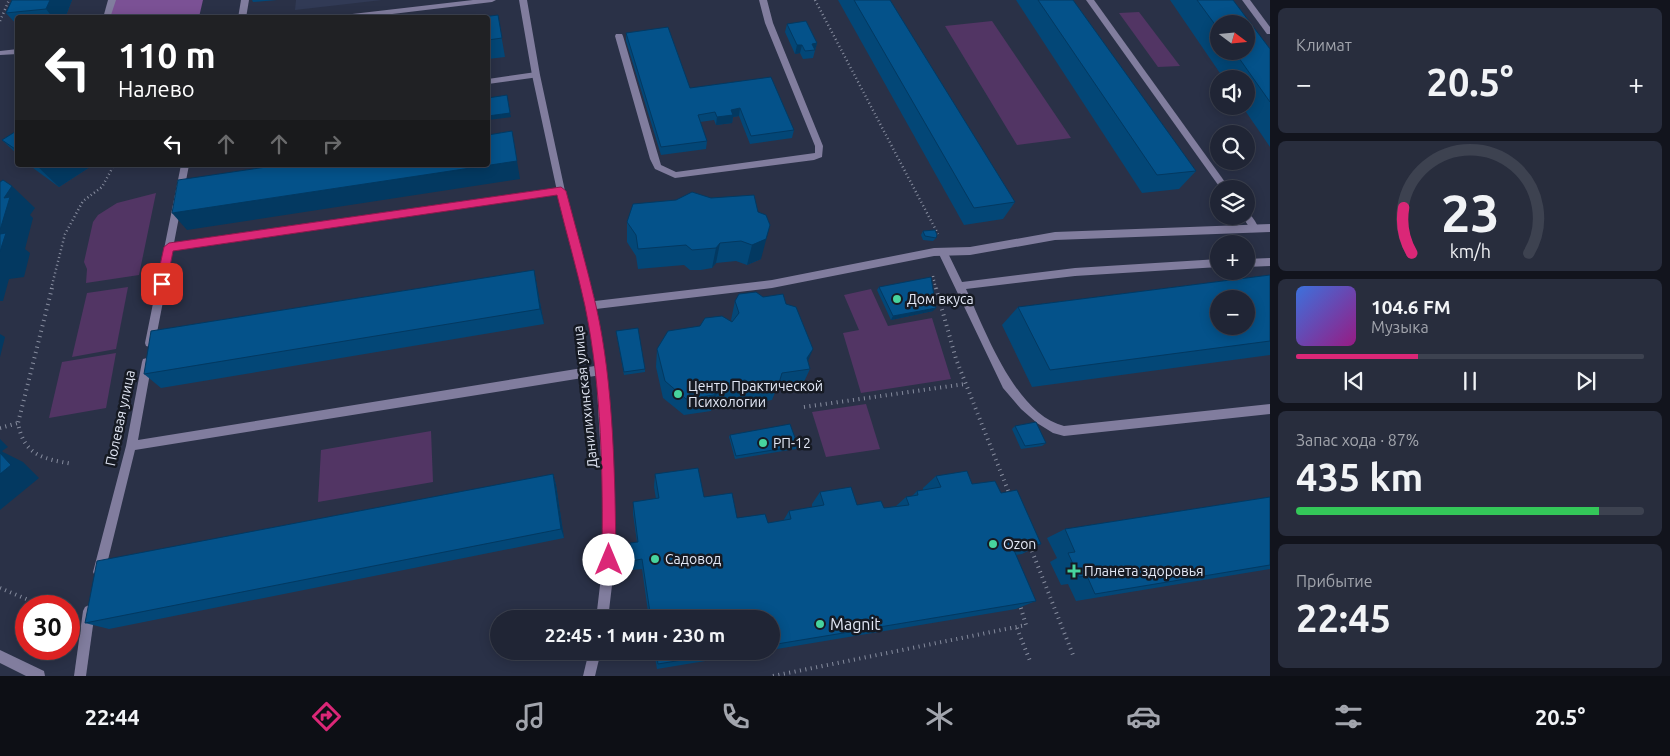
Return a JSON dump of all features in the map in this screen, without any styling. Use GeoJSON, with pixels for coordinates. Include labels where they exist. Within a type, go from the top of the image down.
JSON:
{"type":"FeatureCollection","features":[{"type":"Feature","properties":{"kind":"street"},"geometry":{"type":"LineString","coordinates":[[107,15],[112,0]]}},
{"type":"Feature","properties":{"kind":"street"},"geometry":{"type":"LineString","coordinates":[[243,15],[246,0]]}},
{"type":"Feature","properties":{"kind":"street"},"geometry":{"type":"LineString","coordinates":[[361,15],[492,0]]}},
{"type":"Feature","properties":{"kind":"street","name":"Данилихинская улица"},"geometry":{"type":"LineString","coordinates":[[523,0],[536,75],[561,191],[591,306],[601,370],[609,495],[609,560],[603,610]]}},
{"type":"Feature","properties":{"kind":"street"},"geometry":{"type":"LineString","coordinates":[[619,36],[654,159],[658,167],[676,175],[814,157],[819,155],[819,146],[768,23],[763,0]]}},
{"type":"Feature","properties":{"kind":"street"},"geometry":{"type":"LineString","coordinates":[[1090,0],[1220,180]]}},
{"type":"Feature","properties":{"kind":"street"},"geometry":{"type":"LineString","coordinates":[[1246,0],[1270,32]]}},
{"type":"Feature","properties":{"kind":"street"},"geometry":{"type":"LineString","coordinates":[[0,53],[15,51]]}},
{"type":"Feature","properties":{"kind":"street"},"geometry":{"type":"LineString","coordinates":[[490,82],[536,75]]}},
{"type":"Feature","properties":{"kind":"street","name":"Полевая улица"},"geometry":{"type":"LineString","coordinates":[[80,676],[86,624],[130,446],[185,167]]}},
{"type":"Feature","properties":{"kind":"street"},"geometry":{"type":"LineString","coordinates":[[169,247],[561,191]]}},
{"type":"Feature","properties":{"kind":"street"},"geometry":{"type":"LineString","coordinates":[[591,306],[772,284],[938,252],[970,250],[1055,236],[1270,228]]}},
{"type":"Feature","properties":{"kind":"street"},"geometry":{"type":"LineString","coordinates":[[938,252],[960,286],[1007,385],[1018,399],[1053,429],[1064,431],[1270,409]]}},
{"type":"Feature","properties":{"kind":"street"},"geometry":{"type":"LineString","coordinates":[[1255,262],[1270,262]]}},
{"type":"Feature","properties":{"kind":"street"},"geometry":{"type":"LineString","coordinates":[[960,286],[1074,272],[1210,264]]}},
{"type":"Feature","properties":{"kind":"street"},"geometry":{"type":"LineString","coordinates":[[130,446],[601,370]]}},
{"type":"Feature","properties":{"kind":"street"},"geometry":{"type":"LineString","coordinates":[[0,656],[39,676]]}},
{"type":"Feature","properties":{"kind":"street"},"geometry":{"type":"LineString","coordinates":[[589,676],[593,660]]}},
{"type":"Feature","properties":{"kind":"path"},"geometry":{"type":"LineString","coordinates":[[0,22],[9,0]]}},
{"type":"Feature","properties":{"kind":"path"},"geometry":{"type":"LineString","coordinates":[[815,0],[940,237],[940,248],[932,275],[938,308],[1012,501]]}},
{"type":"Feature","properties":{"kind":"path"},"geometry":{"type":"LineString","coordinates":[[73,464],[53,460],[36,453],[22,442],[18,423],[65,234],[83,202],[102,188],[113,167]]}},
{"type":"Feature","properties":{"kind":"path"},"geometry":{"type":"LineString","coordinates":[[804,407],[966,384]]}},
{"type":"Feature","properties":{"kind":"path"},"geometry":{"type":"LineString","coordinates":[[0,428],[18,423]]}},
{"type":"Feature","properties":{"kind":"path"},"geometry":{"type":"LineString","coordinates":[[1026,537],[1073,655]]}},
{"type":"Feature","properties":{"kind":"path"},"geometry":{"type":"LineString","coordinates":[[0,588],[17,595]]}},
{"type":"Feature","properties":{"kind":"path"},"geometry":{"type":"LineString","coordinates":[[773,676],[1026,626],[1019,600]]}},
{"type":"Feature","properties":{"kind":"path"},"geometry":{"type":"LineString","coordinates":[[1017,628],[1030,661]]}},
{"type":"Feature","properties":{"kind":"shaded area"},"geometry":{"type":"Polygon","coordinates":[[[114,0],[203,0],[199,15],[108,15],[114,0]]]}},
{"type":"Feature","properties":{"kind":"shaded area"},"geometry":{"type":"Polygon","coordinates":[[[296,0],[382,0],[295,10],[296,0]]]}},
{"type":"Feature","properties":{"kind":"shaded area"},"geometry":{"type":"Polygon","coordinates":[[[1139,12],[1180,66],[1158,67],[1119,13],[1139,12]]]}},
{"type":"Feature","properties":{"kind":"shaded area"},"geometry":{"type":"Polygon","coordinates":[[[992,21],[1071,138],[1017,145],[945,26],[992,21]]]}},
{"type":"Feature","properties":{"kind":"shaded area"},"geometry":{"type":"Polygon","coordinates":[[[156,193],[139,275],[86,283],[87,269],[84,262],[93,222],[98,215],[117,203],[156,193]]]}},
{"type":"Feature","properties":{"kind":"shaded area"},"geometry":{"type":"Polygon","coordinates":[[[128,287],[116,349],[72,357],[87,293],[128,287]]]}},
{"type":"Feature","properties":{"kind":"shaded area"},"geometry":{"type":"Polygon","coordinates":[[[871,289],[888,326],[932,318],[951,379],[861,393],[843,333],[859,330],[844,295],[871,289]]]}},
{"type":"Feature","properties":{"kind":"shaded area"},"geometry":{"type":"Polygon","coordinates":[[[116,353],[106,408],[49,418],[62,362],[116,353]]]}},
{"type":"Feature","properties":{"kind":"shaded area"},"geometry":{"type":"Polygon","coordinates":[[[866,404],[880,449],[826,457],[812,412],[866,404]]]}},
{"type":"Feature","properties":{"kind":"shaded area"},"geometry":{"type":"Polygon","coordinates":[[[431,431],[433,482],[318,502],[321,450],[431,431]]]}},
{"type":"Feature","properties":{"kind":"building"},"geometry":{"type":"Polygon","coordinates":[[[12,0],[50,0],[46,9],[6,13],[12,0]]]}},
{"type":"Feature","properties":{"kind":"building"},"geometry":{"type":"Polygon","coordinates":[[[854,0],[890,0],[1015,202],[974,208],[854,0]]]}},
{"type":"Feature","properties":{"kind":"building"},"geometry":{"type":"Polygon","coordinates":[[[1038,0],[1073,0],[1196,171],[1157,175],[1038,0]]]}},
{"type":"Feature","properties":{"kind":"building"},"geometry":{"type":"Polygon","coordinates":[[[1197,0],[1233,0],[1244,15],[1210,15],[1210,18],[1197,0]]]}},
{"type":"Feature","properties":{"kind":"building"},"geometry":{"type":"Polygon","coordinates":[[[498,15],[502,38],[490,40],[490,16],[498,15]]]}},
{"type":"Feature","properties":{"kind":"building"},"geometry":{"type":"Polygon","coordinates":[[[806,21],[817,43],[812,44],[815,50],[805,51],[802,45],[797,45],[787,24],[806,21]]]}},
{"type":"Feature","properties":{"kind":"building"},"geometry":{"type":"Polygon","coordinates":[[[668,27],[690,88],[771,77],[794,130],[751,136],[740,108],[731,110],[733,115],[717,117],[715,112],[698,115],[707,141],[661,147],[626,33],[668,27]]]}},
{"type":"Feature","properties":{"kind":"building"},"geometry":{"type":"Polygon","coordinates":[[[1255,29],[1270,49],[1270,102],[1255,81],[1255,70],[1247,70],[1240,60],[1255,60],[1255,29]]]}},
{"type":"Feature","properties":{"kind":"building"},"geometry":{"type":"Polygon","coordinates":[[[507,95],[510,113],[490,116],[490,98],[507,95]]]}},
{"type":"Feature","properties":{"kind":"building"},"geometry":{"type":"Polygon","coordinates":[[[512,131],[517,161],[490,165],[490,135],[512,131]]]}},
{"type":"Feature","properties":{"kind":"building"},"geometry":{"type":"Polygon","coordinates":[[[15,132],[15,149],[2,140],[15,132]]]}},
{"type":"Feature","properties":{"kind":"building"},"geometry":{"type":"Polygon","coordinates":[[[266,167],[477,167],[172,213],[178,180],[266,167]]]}},
{"type":"Feature","properties":{"kind":"building"},"geometry":{"type":"Polygon","coordinates":[[[3,180],[12,186],[4,198],[10,197],[0,230],[0,182],[3,180]]]}},
{"type":"Feature","properties":{"kind":"building"},"geometry":{"type":"Polygon","coordinates":[[[692,192],[711,198],[754,195],[758,212],[766,215],[770,225],[766,239],[752,245],[741,241],[720,243],[716,248],[692,250],[686,245],[638,249],[636,235],[627,222],[633,204],[676,200],[692,192]]]}},
{"type":"Feature","properties":{"kind":"building"},"geometry":{"type":"Polygon","coordinates":[[[935,230],[936,238],[925,236],[923,231],[935,230]]]}},
{"type":"Feature","properties":{"kind":"building"},"geometry":{"type":"Polygon","coordinates":[[[6,233],[2,245],[0,252],[0,234],[6,233]]]}},
{"type":"Feature","properties":{"kind":"building"},"geometry":{"type":"Polygon","coordinates":[[[534,270],[540,309],[144,374],[151,331],[534,270]]]}},
{"type":"Feature","properties":{"kind":"building"},"geometry":{"type":"Polygon","coordinates":[[[1270,275],[1270,341],[1050,370],[1018,307],[1231,280],[1255,280],[1255,277],[1270,275]]]}},
{"type":"Feature","properties":{"kind":"building"},"geometry":{"type":"Polygon","coordinates":[[[931,277],[936,308],[893,316],[879,287],[931,277]]]}},
{"type":"Feature","properties":{"kind":"building"},"geometry":{"type":"Polygon","coordinates":[[[756,292],[763,297],[783,294],[786,304],[796,307],[813,349],[807,358],[810,369],[782,373],[779,383],[757,387],[745,380],[719,385],[714,395],[686,399],[665,381],[657,349],[668,331],[700,326],[705,318],[722,316],[732,322],[739,313],[735,301],[739,294],[756,292]]]}},
{"type":"Feature","properties":{"kind":"building"},"geometry":{"type":"Polygon","coordinates":[[[638,328],[645,369],[624,372],[616,331],[638,328]]]}},
{"type":"Feature","properties":{"kind":"building"},"geometry":{"type":"Polygon","coordinates":[[[1036,422],[1046,443],[1025,446],[1015,426],[1036,422]]]}},
{"type":"Feature","properties":{"kind":"building","name":"РП-12"},"geometry":{"type":"Polygon","coordinates":[[[790,424],[798,446],[736,456],[730,435],[790,424]]]}},
{"type":"Feature","properties":{"kind":"building"},"geometry":{"type":"Polygon","coordinates":[[[0,453],[11,465],[0,474],[0,453]]]}},
{"type":"Feature","properties":{"kind":"building"},"geometry":{"type":"Polygon","coordinates":[[[698,468],[704,497],[732,493],[737,518],[765,514],[768,523],[791,519],[789,511],[824,505],[820,492],[851,487],[857,505],[881,501],[884,508],[909,505],[906,497],[918,495],[917,491],[941,487],[936,476],[967,471],[972,484],[995,481],[1001,493],[1017,490],[1041,544],[1013,548],[1036,601],[780,644],[780,610],[650,610],[642,559],[632,561],[630,543],[638,542],[633,502],[659,498],[655,474],[698,468]]]}},
{"type":"Feature","properties":{"kind":"building"},"geometry":{"type":"Polygon","coordinates":[[[553,474],[561,529],[85,623],[97,561],[553,474]]]}},
{"type":"Feature","properties":{"kind":"building"},"geometry":{"type":"Polygon","coordinates":[[[1270,497],[1270,565],[1095,594],[1087,576],[1079,577],[1068,553],[1075,552],[1065,529],[1270,497]]]}},
{"type":"Feature","properties":{"kind":"building"},"geometry":{"type":"Polygon","coordinates":[[[657,660],[682,660],[658,664],[657,660]]]}},
{"type":"Feature","properties":{"kind":"place","name":"Дом вкуса"},"geometry":{"type":"Point","coordinates":[897,299]}},
{"type":"Feature","properties":{"kind":"place","name":"Центр Практической Психологии"},"geometry":{"type":"Point","coordinates":[678,394]}},
{"type":"Feature","properties":{"kind":"place","name":"РП-12"},"geometry":{"type":"Point","coordinates":[763,443]}},
{"type":"Feature","properties":{"kind":"place","name":"Ozon"},"geometry":{"type":"Point","coordinates":[993,544]}},
{"type":"Feature","properties":{"kind":"place","name":"Садовод"},"geometry":{"type":"Point","coordinates":[655,559]}},
{"type":"Feature","properties":{"kind":"place","name":"Планета здоровья"},"geometry":{"type":"Point","coordinates":[1074,571]}},
{"type":"Feature","properties":{"kind":"place","name":"Magnit"},"geometry":{"type":"Point","coordinates":[820,624]}},
{"type":"Feature","properties":{"kind":"route"},"geometry":{"type":"LineString","coordinates":[[162,284],[169,247],[561,191],[591,306],[601,370],[609,495],[609,560]]}}]}
